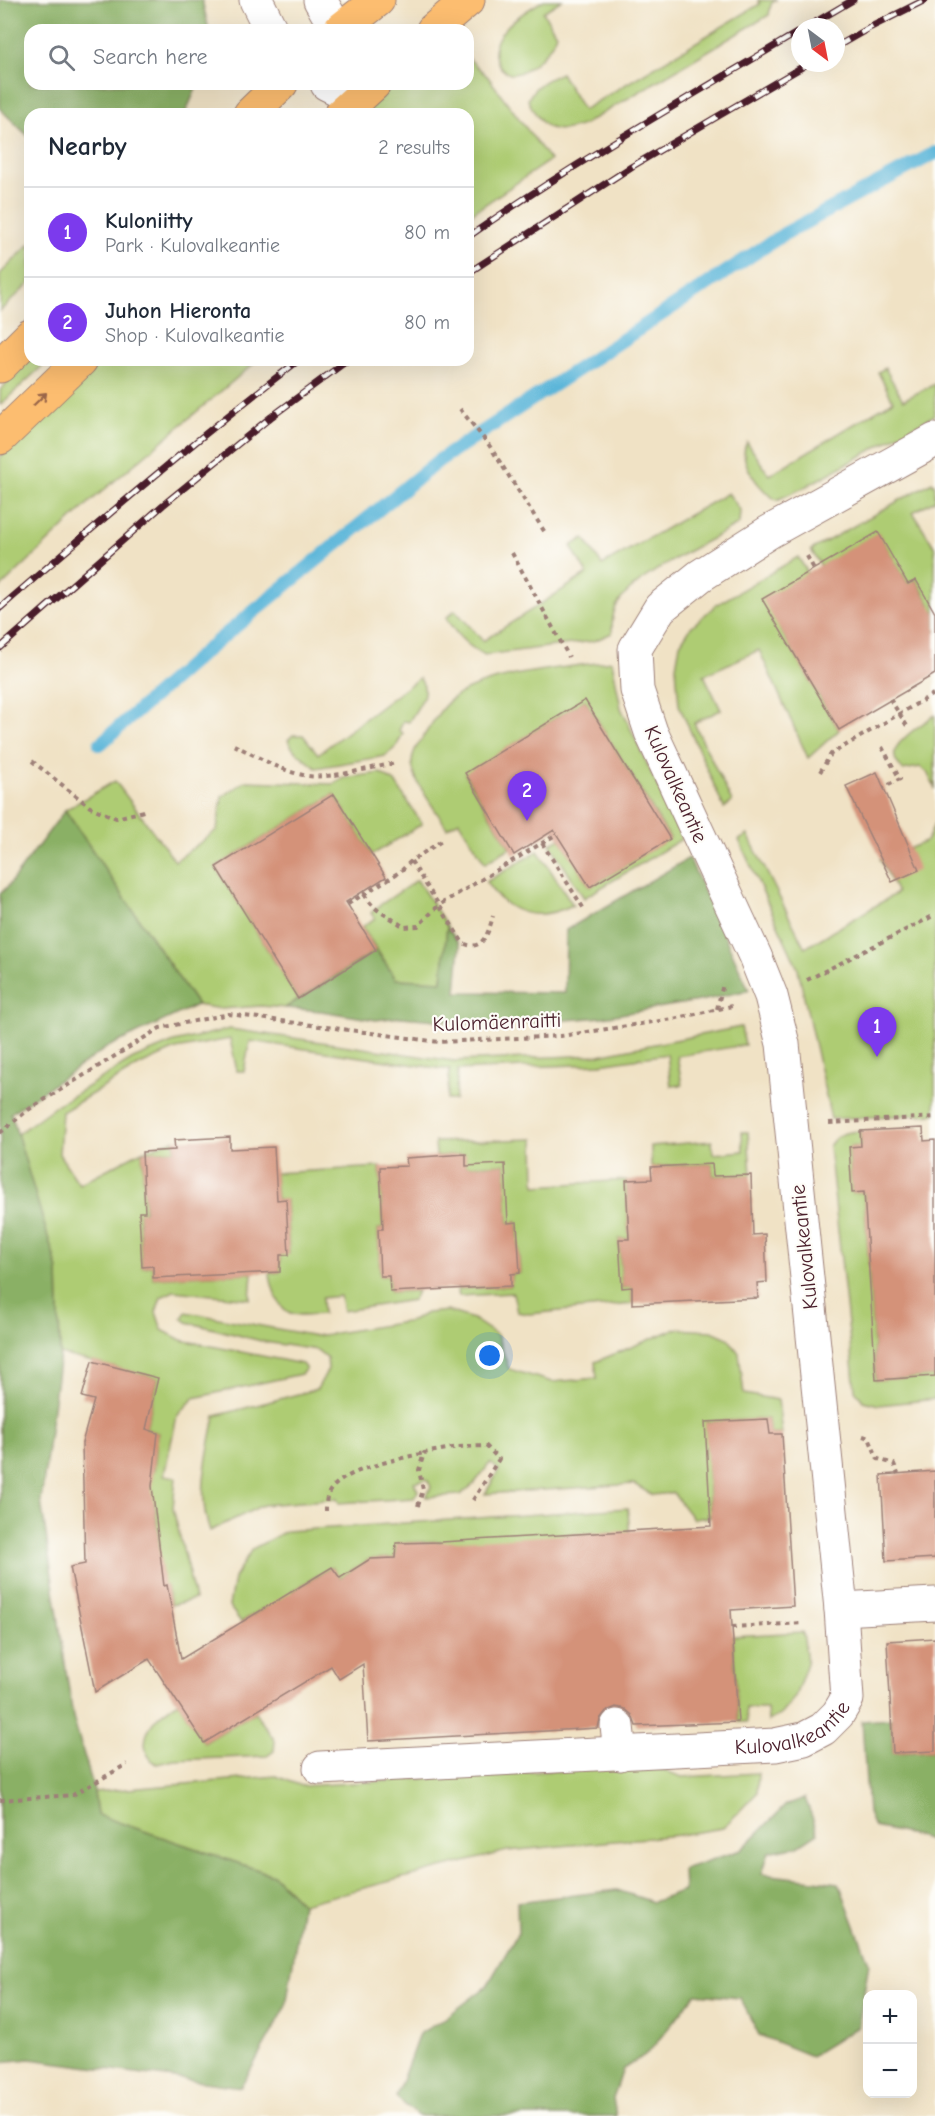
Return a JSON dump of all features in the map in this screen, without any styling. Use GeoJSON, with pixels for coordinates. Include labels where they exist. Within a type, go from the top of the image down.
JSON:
{"type":"FeatureCollection","features":[{"type":"Feature","properties":{"kind":"main road"},"geometry":{"type":"LineString","coordinates":[[346,24],[378,0]]}},
{"type":"Feature","properties":{"kind":"main road"},"geometry":{"type":"LineString","coordinates":[[440,24],[468,0]]}},
{"type":"Feature","properties":{"kind":"main road"},"geometry":{"type":"LineString","coordinates":[[256,108],[275,90]]}},
{"type":"Feature","properties":{"kind":"main road"},"geometry":{"type":"LineString","coordinates":[[0,366],[24,342]]}},
{"type":"Feature","properties":{"kind":"main road"},"geometry":{"type":"LineString","coordinates":[[0,438],[75,366]]}},
{"type":"Feature","properties":{"kind":"street"},"geometry":{"type":"LineString","coordinates":[[256,0],[268,24]]}},
{"type":"Feature","properties":{"kind":"street"},"geometry":{"type":"LineString","coordinates":[[321,0],[335,24]]}},
{"type":"Feature","properties":{"kind":"street","name":"Kulovalkeantie"},"geometry":{"type":"LineString","coordinates":[[320,1768],[618,1740],[775,1745],[804,1739],[823,1729],[838,1714],[847,1699],[841,1609],[783,1044],[771,996],[755,956],[651,732],[637,690],[634,649],[660,608],[700,576],[779,526],[935,440]]}},
{"type":"Feature","properties":{"kind":"street"},"geometry":{"type":"LineString","coordinates":[[841,1609],[935,1604]]}},
{"type":"Feature","properties":{"kind":"path"},"geometry":{"type":"LineString","coordinates":[[460,409],[495,454],[546,534]]}},
{"type":"Feature","properties":{"kind":"path"},"geometry":{"type":"LineString","coordinates":[[512,553],[569,657]]}},
{"type":"Feature","properties":{"kind":"path"},"geometry":{"type":"LineString","coordinates":[[820,772],[831,754],[935,693]]}},
{"type":"Feature","properties":{"kind":"path"},"geometry":{"type":"LineString","coordinates":[[890,699],[907,726]]}},
{"type":"Feature","properties":{"kind":"path"},"geometry":{"type":"LineString","coordinates":[[234,745],[287,770],[309,776],[339,774],[397,763]]}},
{"type":"Feature","properties":{"kind":"path"},"geometry":{"type":"LineString","coordinates":[[882,747],[900,779],[883,788]]}},
{"type":"Feature","properties":{"kind":"path"},"geometry":{"type":"LineString","coordinates":[[32,762],[90,807],[116,818],[144,811]]}},
{"type":"Feature","properties":{"kind":"path"},"geometry":{"type":"LineString","coordinates":[[364,894],[375,910],[404,927],[418,926],[440,905],[557,834]]}},
{"type":"Feature","properties":{"kind":"path"},"geometry":{"type":"LineString","coordinates":[[348,904],[401,871],[411,861],[443,840]]}},
{"type":"Feature","properties":{"kind":"path"},"geometry":{"type":"LineString","coordinates":[[542,843],[584,909]]}},
{"type":"Feature","properties":{"kind":"path"},"geometry":{"type":"LineString","coordinates":[[411,861],[463,943],[469,946],[480,944],[487,938],[493,916]]}},
{"type":"Feature","properties":{"kind":"path","name":"Kulomäenraitti"},"geometry":{"type":"LineString","coordinates":[[0,1133],[28,1110],[160,1028],[229,1014],[439,1042],[561,1036],[673,1019],[771,996],[935,915]]}},
{"type":"Feature","properties":{"kind":"path"},"geometry":{"type":"LineString","coordinates":[[827,1123],[935,1117]]}},
{"type":"Feature","properties":{"kind":"path"},"geometry":{"type":"LineString","coordinates":[[861,1436],[869,1438],[878,1459],[894,1464],[898,1474]]}},
{"type":"Feature","properties":{"kind":"path"},"geometry":{"type":"LineString","coordinates":[[326,1511],[327,1496],[336,1483],[374,1464],[458,1447],[486,1446],[499,1459],[471,1503]]}},
{"type":"Feature","properties":{"kind":"path"},"geometry":{"type":"LineString","coordinates":[[418,1506],[423,1490],[419,1470],[424,1453]]}},
{"type":"Feature","properties":{"kind":"path"},"geometry":{"type":"LineString","coordinates":[[732,1627],[812,1623]]}},
{"type":"Feature","properties":{"kind":"path"},"geometry":{"type":"LineString","coordinates":[[0,1800],[73,1795],[127,1764]]}},
{"type":"Feature","properties":{"kind":"green space"},"geometry":{"type":"Polygon","coordinates":[[[0,0],[202,0],[208,24],[24,24],[24,90],[195,90],[188,108],[24,108],[24,132],[0,109],[0,0]]]}},
{"type":"Feature","properties":{"kind":"green space"},"geometry":{"type":"Polygon","coordinates":[[[544,0],[562,0],[543,12],[556,34],[554,40],[527,69],[514,74],[507,73],[499,65],[495,54],[500,35],[516,18],[544,0]]]}},
{"type":"Feature","properties":{"kind":"green space"},"geometry":{"type":"Polygon","coordinates":[[[758,0],[776,0],[771,4],[769,15],[583,125],[555,130],[543,124],[528,100],[537,87],[561,73],[583,110],[760,4],[758,0]]]}},
{"type":"Feature","properties":{"kind":"green space"},"geometry":{"type":"Polygon","coordinates":[[[474,64],[488,77],[550,160],[474,212],[474,108],[368,108],[388,90],[474,90],[474,64]]]}},
{"type":"Feature","properties":{"kind":"green space"},"geometry":{"type":"Polygon","coordinates":[[[24,250],[24,289],[0,311],[0,274],[24,250]]]}},
{"type":"Feature","properties":{"kind":"green space"},"geometry":{"type":"Polygon","coordinates":[[[24,365],[42,366],[0,405],[0,390],[24,365]]]}},
{"type":"Feature","properties":{"kind":"green space"},"geometry":{"type":"Polygon","coordinates":[[[95,366],[251,366],[92,500],[0,588],[0,457],[95,366]]]}},
{"type":"Feature","properties":{"kind":"green space"},"geometry":{"type":"Polygon","coordinates":[[[885,368],[903,400],[935,384],[935,415],[777,500],[764,490],[747,467],[744,450],[747,442],[769,475],[893,401],[878,372],[885,368]]]}},
{"type":"Feature","properties":{"kind":"green space"},"geometry":{"type":"Polygon","coordinates":[[[932,482],[935,486],[935,500],[913,512],[935,548],[935,633],[930,604],[916,580],[908,584],[878,533],[821,566],[811,550],[932,482]]]}},
{"type":"Feature","properties":{"kind":"green space"},"geometry":{"type":"Polygon","coordinates":[[[728,493],[740,510],[739,524],[674,559],[628,591],[615,609],[612,633],[594,641],[485,655],[462,640],[446,618],[455,610],[483,641],[587,574],[571,546],[584,538],[602,565],[728,493]]]}},
{"type":"Feature","properties":{"kind":"green space"},"geometry":{"type":"Polygon","coordinates":[[[798,557],[808,573],[780,629],[839,730],[808,758],[759,650],[704,675],[721,710],[694,723],[732,802],[724,808],[679,705],[676,667],[680,644],[691,627],[716,605],[798,557]]]}},
{"type":"Feature","properties":{"kind":"green space"},"geometry":{"type":"Polygon","coordinates":[[[612,661],[621,708],[682,839],[584,898],[550,844],[560,838],[590,887],[670,838],[585,700],[465,774],[510,848],[485,863],[459,821],[447,828],[417,780],[412,759],[417,746],[443,708],[456,696],[470,688],[509,676],[612,661]]]}},
{"type":"Feature","properties":{"kind":"green space"},"geometry":{"type":"Polygon","coordinates":[[[419,678],[424,689],[422,700],[409,722],[403,721],[399,731],[403,733],[396,747],[385,756],[316,768],[293,749],[288,740],[293,735],[303,735],[318,754],[419,678]]]}},
{"type":"Feature","properties":{"kind":"green space"},"geometry":{"type":"Polygon","coordinates":[[[935,715],[935,789],[927,772],[920,767],[903,770],[895,755],[897,747],[905,737],[935,715]]]}},
{"type":"Feature","properties":{"kind":"green space"},"geometry":{"type":"Polygon","coordinates":[[[380,773],[395,782],[422,824],[372,855],[334,794],[216,867],[298,999],[285,1008],[261,1006],[221,1009],[197,1005],[65,810],[115,781],[175,861],[217,830],[222,797],[246,781],[333,784],[344,778],[380,773]]]}},
{"type":"Feature","properties":{"kind":"green space"},"geometry":{"type":"Polygon","coordinates":[[[65,810],[197,1005],[108,1047],[11,1113],[58,1270],[60,1354],[41,1501],[73,1717],[93,1786],[97,1815],[273,1875],[302,1904],[286,2007],[241,2087],[30,2059],[0,2062],[0,894],[65,810]]]}},
{"type":"Feature","properties":{"kind":"green space"},"geometry":{"type":"Polygon","coordinates":[[[935,823],[935,1114],[831,1119],[798,969],[739,840],[748,835],[805,948],[897,893],[880,859],[926,841],[935,823]]]}},
{"type":"Feature","properties":{"kind":"green space"},"geometry":{"type":"Polygon","coordinates":[[[538,851],[573,905],[547,913],[525,913],[504,902],[486,882],[538,851]]]}},
{"type":"Feature","properties":{"kind":"green space"},"geometry":{"type":"Polygon","coordinates":[[[689,858],[749,990],[705,1000],[603,1017],[530,1023],[461,1022],[401,1017],[376,1020],[285,1008],[376,950],[396,979],[442,981],[447,926],[460,946],[456,992],[565,993],[566,930],[689,858]]]}},
{"type":"Feature","properties":{"kind":"green space"},"geometry":{"type":"Polygon","coordinates":[[[417,880],[447,926],[442,981],[396,979],[362,927],[375,918],[371,913],[380,905],[417,880]]]}},
{"type":"Feature","properties":{"kind":"green space"},"geometry":{"type":"Polygon","coordinates":[[[741,1027],[745,1045],[677,1056],[682,1085],[671,1086],[667,1054],[600,1064],[458,1070],[455,1100],[447,1100],[450,1070],[250,1041],[244,1071],[237,1071],[230,1039],[176,1049],[140,1065],[62,1112],[59,1154],[79,1184],[142,1151],[174,1140],[175,1150],[142,1152],[145,1212],[139,1213],[142,1267],[153,1266],[153,1278],[252,1273],[250,1299],[174,1291],[161,1297],[156,1312],[162,1330],[181,1340],[302,1364],[306,1369],[301,1374],[194,1398],[177,1416],[164,1475],[176,1477],[173,1508],[195,1599],[171,1605],[167,1586],[153,1588],[159,1546],[155,1506],[141,1470],[154,1471],[158,1433],[146,1429],[158,1378],[60,1354],[58,1270],[16,1135],[57,1105],[133,1059],[174,1042],[230,1029],[454,1061],[599,1055],[741,1027]]]}},
{"type":"Feature","properties":{"kind":"green space"},"geometry":{"type":"Polygon","coordinates":[[[860,1131],[861,1146],[849,1147],[852,1193],[864,1192],[876,1380],[935,1376],[935,1399],[879,1405],[863,1401],[855,1390],[829,1146],[842,1134],[860,1131]]]}},
{"type":"Feature","properties":{"kind":"green space"},"geometry":{"type":"Polygon","coordinates":[[[742,1132],[748,1132],[751,1175],[713,1176],[712,1164],[651,1167],[651,1146],[712,1141],[713,1154],[743,1151],[742,1132]]]}},
{"type":"Feature","properties":{"kind":"green space"},"geometry":{"type":"Polygon","coordinates":[[[534,1139],[535,1186],[626,1180],[629,1239],[619,1239],[622,1288],[632,1287],[632,1304],[529,1314],[517,1312],[513,1293],[459,1296],[457,1289],[511,1286],[511,1274],[520,1273],[517,1222],[508,1223],[505,1164],[466,1166],[465,1154],[436,1156],[435,1142],[534,1139]]]}},
{"type":"Feature","properties":{"kind":"green space"},"geometry":{"type":"Polygon","coordinates":[[[380,1167],[383,1229],[378,1229],[380,1276],[389,1276],[390,1292],[417,1291],[413,1300],[343,1311],[340,1296],[322,1298],[323,1314],[299,1315],[287,1311],[278,1300],[270,1275],[270,1273],[280,1272],[280,1255],[289,1254],[286,1200],[277,1200],[275,1173],[380,1167]]]}},
{"type":"Feature","properties":{"kind":"green space"},"geometry":{"type":"Polygon","coordinates":[[[448,1311],[473,1319],[497,1335],[509,1369],[552,1382],[597,1378],[595,1362],[675,1329],[712,1331],[728,1338],[739,1353],[744,1394],[778,1400],[782,1434],[770,1434],[768,1419],[706,1422],[710,1517],[693,1519],[673,1493],[652,1495],[634,1484],[485,1494],[499,1470],[490,1463],[474,1484],[460,1495],[426,1497],[431,1487],[427,1479],[414,1482],[418,1491],[414,1498],[339,1503],[337,1499],[263,1505],[210,1531],[206,1517],[204,1488],[215,1416],[317,1389],[328,1369],[327,1358],[317,1350],[265,1342],[187,1322],[182,1318],[186,1312],[316,1336],[412,1321],[426,1313],[448,1311]]]}},
{"type":"Feature","properties":{"kind":"green space"},"geometry":{"type":"Polygon","coordinates":[[[628,1508],[630,1544],[611,1532],[565,1535],[443,1556],[441,1541],[397,1543],[395,1558],[370,1559],[340,1578],[332,1567],[292,1591],[299,1603],[274,1619],[266,1607],[241,1622],[229,1606],[234,1578],[252,1549],[286,1531],[628,1508]]]}},
{"type":"Feature","properties":{"kind":"green space"},"geometry":{"type":"Polygon","coordinates":[[[803,1632],[807,1663],[795,1697],[780,1715],[768,1721],[767,1708],[746,1708],[747,1722],[738,1722],[733,1636],[803,1632]]]}},
{"type":"Feature","properties":{"kind":"green space"},"geometry":{"type":"Polygon","coordinates":[[[178,1702],[204,1743],[255,1712],[275,1741],[274,1751],[267,1756],[174,1760],[157,1764],[148,1755],[146,1749],[148,1731],[157,1717],[178,1702]]]}},
{"type":"Feature","properties":{"kind":"green space"},"geometry":{"type":"Polygon","coordinates":[[[891,1719],[893,1753],[935,1751],[935,1842],[874,1827],[868,1813],[862,1721],[891,1719]]]}},
{"type":"Feature","properties":{"kind":"green space"},"geometry":{"type":"Polygon","coordinates":[[[649,1765],[682,1777],[758,1773],[757,1793],[723,1828],[679,1835],[507,1851],[302,1904],[273,1875],[97,1815],[94,1792],[276,1776],[302,1786],[649,1765]]]}},
{"type":"Feature","properties":{"kind":"green space"},"geometry":{"type":"Polygon","coordinates":[[[805,1798],[818,1833],[798,1846],[769,1852],[762,1874],[839,1883],[869,1963],[858,2027],[811,2056],[759,2035],[740,1998],[696,1994],[648,2053],[623,2069],[613,2099],[616,2116],[418,2116],[396,2097],[419,2034],[444,2019],[487,1986],[518,1933],[517,1902],[617,1890],[653,1902],[684,1891],[683,1869],[741,1850],[786,1805],[805,1798]]]}},
{"type":"Feature","properties":{"kind":"building"},"geometry":{"type":"Polygon","coordinates":[[[878,532],[908,584],[916,580],[935,613],[935,674],[839,730],[762,599],[878,532]]]}},
{"type":"Feature","properties":{"kind":"building"},"geometry":{"type":"Polygon","coordinates":[[[585,700],[670,839],[590,887],[554,830],[514,855],[465,773],[585,700]]]}},
{"type":"Feature","properties":{"kind":"building"},"geometry":{"type":"Polygon","coordinates":[[[877,772],[919,870],[892,882],[846,786],[877,772]]]}},
{"type":"Feature","properties":{"kind":"building"},"geometry":{"type":"Polygon","coordinates":[[[334,794],[386,877],[346,902],[376,950],[298,999],[216,867],[334,794]]]}},
{"type":"Feature","properties":{"kind":"building"},"geometry":{"type":"Polygon","coordinates":[[[923,1128],[924,1141],[935,1140],[935,1376],[876,1380],[864,1192],[852,1193],[849,1147],[861,1146],[860,1131],[923,1128]]]}},
{"type":"Feature","properties":{"kind":"building"},"geometry":{"type":"Polygon","coordinates":[[[230,1137],[230,1149],[274,1147],[277,1200],[286,1199],[289,1255],[280,1255],[280,1272],[153,1278],[153,1266],[142,1267],[139,1212],[145,1212],[142,1152],[175,1150],[174,1140],[230,1137]]]}},
{"type":"Feature","properties":{"kind":"building"},"geometry":{"type":"Polygon","coordinates":[[[466,1154],[466,1166],[505,1164],[508,1223],[517,1222],[520,1273],[511,1274],[511,1286],[390,1292],[389,1276],[380,1276],[378,1229],[383,1229],[380,1167],[407,1166],[406,1158],[466,1154]]]}},
{"type":"Feature","properties":{"kind":"building"},"geometry":{"type":"Polygon","coordinates":[[[712,1164],[713,1176],[751,1175],[753,1235],[765,1234],[767,1282],[757,1283],[758,1298],[632,1304],[632,1287],[622,1288],[619,1239],[629,1239],[626,1180],[652,1179],[651,1167],[712,1164]]]}},
{"type":"Feature","properties":{"kind":"building"},"geometry":{"type":"Polygon","coordinates":[[[92,1361],[158,1378],[146,1429],[158,1433],[152,1486],[164,1586],[167,1585],[181,1659],[332,1567],[340,1578],[370,1559],[395,1558],[396,1543],[711,1526],[705,1422],[768,1419],[770,1434],[782,1434],[793,1606],[731,1610],[738,1722],[636,1726],[632,1715],[625,1709],[616,1707],[606,1711],[600,1719],[598,1728],[368,1741],[363,1664],[339,1679],[331,1666],[204,1743],[149,1659],[95,1692],[70,1567],[85,1564],[82,1443],[94,1400],[82,1397],[92,1361]]]}},
{"type":"Feature","properties":{"kind":"building"},"geometry":{"type":"Polygon","coordinates":[[[935,1471],[935,1558],[886,1561],[881,1475],[935,1471]]]}},
{"type":"Feature","properties":{"kind":"building"},"geometry":{"type":"Polygon","coordinates":[[[935,1638],[935,1751],[893,1753],[887,1641],[935,1638]]]}},
{"type":"Feature","properties":{"kind":"waterway"},"geometry":{"type":"LineString","coordinates":[[100,744],[203,653],[438,461],[784,234],[935,153]]}},
{"type":"Feature","properties":{"kind":"railway"},"geometry":{"type":"LineString","coordinates":[[822,18],[853,0]]}},
{"type":"Feature","properties":{"kind":"railway"},"geometry":{"type":"LineString","coordinates":[[845,42],[925,0]]}},
{"type":"Feature","properties":{"kind":"railway"},"geometry":{"type":"LineString","coordinates":[[474,233],[591,157],[791,36]]}},
{"type":"Feature","properties":{"kind":"railway"},"geometry":{"type":"LineString","coordinates":[[474,269],[631,167],[794,72]]}},
{"type":"Feature","properties":{"kind":"railway"},"geometry":{"type":"LineString","coordinates":[[0,608],[185,451],[291,366]]}},
{"type":"Feature","properties":{"kind":"railway"},"geometry":{"type":"LineString","coordinates":[[0,648],[163,505],[271,417],[340,366]]}},
{"type":"Feature","properties":{"kind":"place","name":"Juhon Hieronta"},"geometry":{"type":"Point","coordinates":[527,821]}},
{"type":"Feature","properties":{"kind":"place","name":"Kuloniitty"},"geometry":{"type":"Point","coordinates":[877,1057]}}]}
